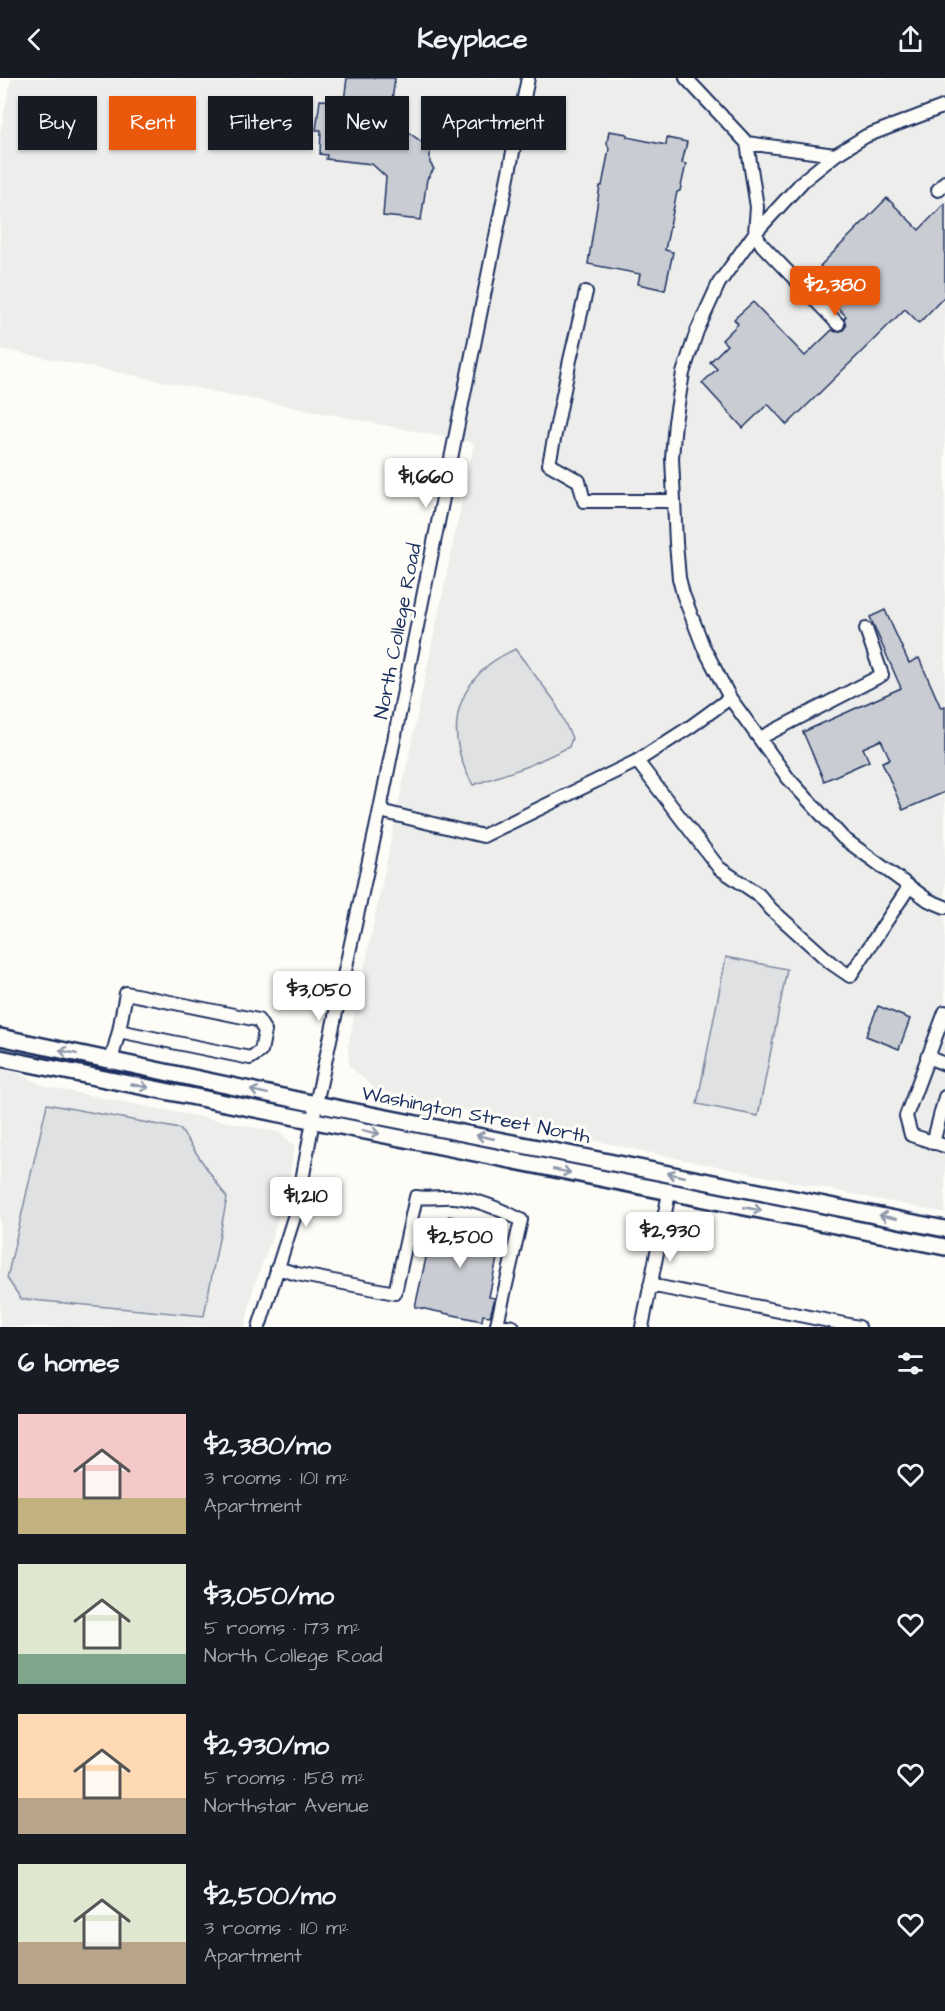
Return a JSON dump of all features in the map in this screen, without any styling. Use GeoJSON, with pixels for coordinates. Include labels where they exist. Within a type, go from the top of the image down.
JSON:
{"type":"FeatureCollection","features":[{"type":"Feature","properties":{"kind":"main road","name":"Washington Street North"},"geometry":{"type":"LineString","coordinates":[[0,1037],[316,1104],[945,1229]]}},
{"type":"Feature","properties":{"kind":"main road","name":"Washington Street North"},"geometry":{"type":"LineString","coordinates":[[0,1058],[945,1248]]}},
{"type":"Feature","properties":{"kind":"street","name":"North College Road"},"geometry":{"type":"LineString","coordinates":[[259,1327],[297,1208],[316,1104],[380,811],[528,78]]}},
{"type":"Feature","properties":{"kind":"street"},"geometry":{"type":"LineString","coordinates":[[686,78],[747,143],[757,207],[755,233],[762,245],[838,324]]}},
{"type":"Feature","properties":{"kind":"street"},"geometry":{"type":"LineString","coordinates":[[945,106],[866,136],[835,155],[804,180],[755,233],[719,283],[697,331],[683,373],[672,458],[679,578],[702,646],[730,698],[788,778],[843,838],[928,900],[945,907]]}},
{"type":"Feature","properties":{"kind":"street"},"geometry":{"type":"LineString","coordinates":[[747,143],[835,155]]}},
{"type":"Feature","properties":{"kind":"street"},"geometry":{"type":"LineString","coordinates":[[586,292],[549,464],[579,481],[584,501],[674,501]]}},
{"type":"Feature","properties":{"kind":"street"},"geometry":{"type":"LineString","coordinates":[[759,738],[882,675],[866,629]]}},
{"type":"Feature","properties":{"kind":"street"},"geometry":{"type":"LineString","coordinates":[[380,811],[483,836],[637,761],[730,698]]}},
{"type":"Feature","properties":{"kind":"street"},"geometry":{"type":"LineString","coordinates":[[637,761],[719,868],[759,895],[771,909],[831,963],[850,976],[909,887]]}},
{"type":"Feature","properties":{"kind":"street"},"geometry":{"type":"LineString","coordinates":[[111,1061],[126,993],[258,1020],[265,1031],[261,1051],[250,1058],[118,1031]]}},
{"type":"Feature","properties":{"kind":"street"},"geometry":{"type":"LineString","coordinates":[[945,1012],[906,1116],[911,1135],[939,1144],[945,1097]]}},
{"type":"Feature","properties":{"kind":"street"},"geometry":{"type":"LineString","coordinates":[[927,1057],[945,1064]]}},
{"type":"Feature","properties":{"kind":"street"},"geometry":{"type":"LineString","coordinates":[[642,1327],[669,1193]]}},
{"type":"Feature","properties":{"kind":"street"},"geometry":{"type":"LineString","coordinates":[[277,1268],[395,1293],[416,1197],[428,1199],[453,1197],[488,1204],[520,1221],[497,1324],[513,1327]]}},
{"type":"Feature","properties":{"kind":"street"},"geometry":{"type":"LineString","coordinates":[[650,1285],[859,1327]]}},
{"type":"Feature","properties":{"kind":"shaded area"},"geometry":{"type":"Polygon","coordinates":[[[11,78],[945,78],[945,1213],[632,1149],[376,1090],[349,1066],[348,1046],[474,443],[0,349],[0,134],[11,78]]]}},
{"type":"Feature","properties":{"kind":"shaded area"},"geometry":{"type":"Polygon","coordinates":[[[515,649],[554,700],[572,738],[569,747],[526,767],[473,785],[465,769],[457,738],[460,708],[465,693],[475,679],[490,663],[515,649]]]}},
{"type":"Feature","properties":{"kind":"shaded area"},"geometry":{"type":"Polygon","coordinates":[[[726,957],[787,969],[758,1116],[697,1104],[726,957]]]}},
{"type":"Feature","properties":{"kind":"shaded area"},"geometry":{"type":"Polygon","coordinates":[[[0,1069],[18,1073],[47,1087],[279,1132],[295,1146],[288,1184],[273,1235],[254,1286],[245,1327],[0,1327],[0,1069]]]}},
{"type":"Feature","properties":{"kind":"shaded area"},"geometry":{"type":"Polygon","coordinates":[[[47,1104],[180,1129],[227,1198],[204,1316],[21,1299],[7,1278],[47,1104]]]}},
{"type":"Feature","properties":{"kind":"building"},"geometry":{"type":"Polygon","coordinates":[[[347,78],[395,78],[393,96],[345,96],[347,78]]]}},
{"type":"Feature","properties":{"kind":"building"},"geometry":{"type":"Polygon","coordinates":[[[320,100],[325,100],[325,150],[409,150],[409,133],[421,142],[421,150],[430,150],[430,163],[434,169],[427,179],[421,220],[383,216],[386,177],[372,164],[326,159],[327,155],[320,154],[321,130],[316,130],[320,100]]]}},
{"type":"Feature","properties":{"kind":"building"},"geometry":{"type":"Polygon","coordinates":[[[609,131],[666,145],[667,138],[687,142],[682,163],[686,164],[680,191],[677,192],[665,250],[673,252],[665,290],[638,284],[640,274],[588,264],[600,186],[602,186],[609,149],[607,143],[609,131]]]}},
{"type":"Feature","properties":{"kind":"building"},"geometry":{"type":"Polygon","coordinates":[[[887,198],[919,230],[945,203],[945,296],[919,323],[905,309],[787,425],[768,404],[743,428],[702,383],[717,369],[710,362],[727,345],[722,340],[738,324],[734,319],[753,302],[805,356],[832,330],[836,332],[843,330],[846,326],[844,319],[846,316],[830,300],[842,288],[820,266],[887,198]]]}},
{"type":"Feature","properties":{"kind":"building"},"geometry":{"type":"Polygon","coordinates":[[[885,610],[909,663],[919,658],[941,708],[945,706],[945,792],[903,810],[882,762],[890,759],[881,740],[863,748],[869,761],[824,781],[803,732],[901,688],[870,617],[885,610]]]}},
{"type":"Feature","properties":{"kind":"building"},"geometry":{"type":"Polygon","coordinates":[[[878,1006],[910,1019],[899,1049],[866,1036],[878,1006]]]}},
{"type":"Feature","properties":{"kind":"building"},"geometry":{"type":"Polygon","coordinates":[[[449,1216],[500,1227],[502,1234],[489,1297],[495,1298],[490,1316],[483,1315],[482,1321],[415,1307],[432,1231],[449,1216]]]}}]}
